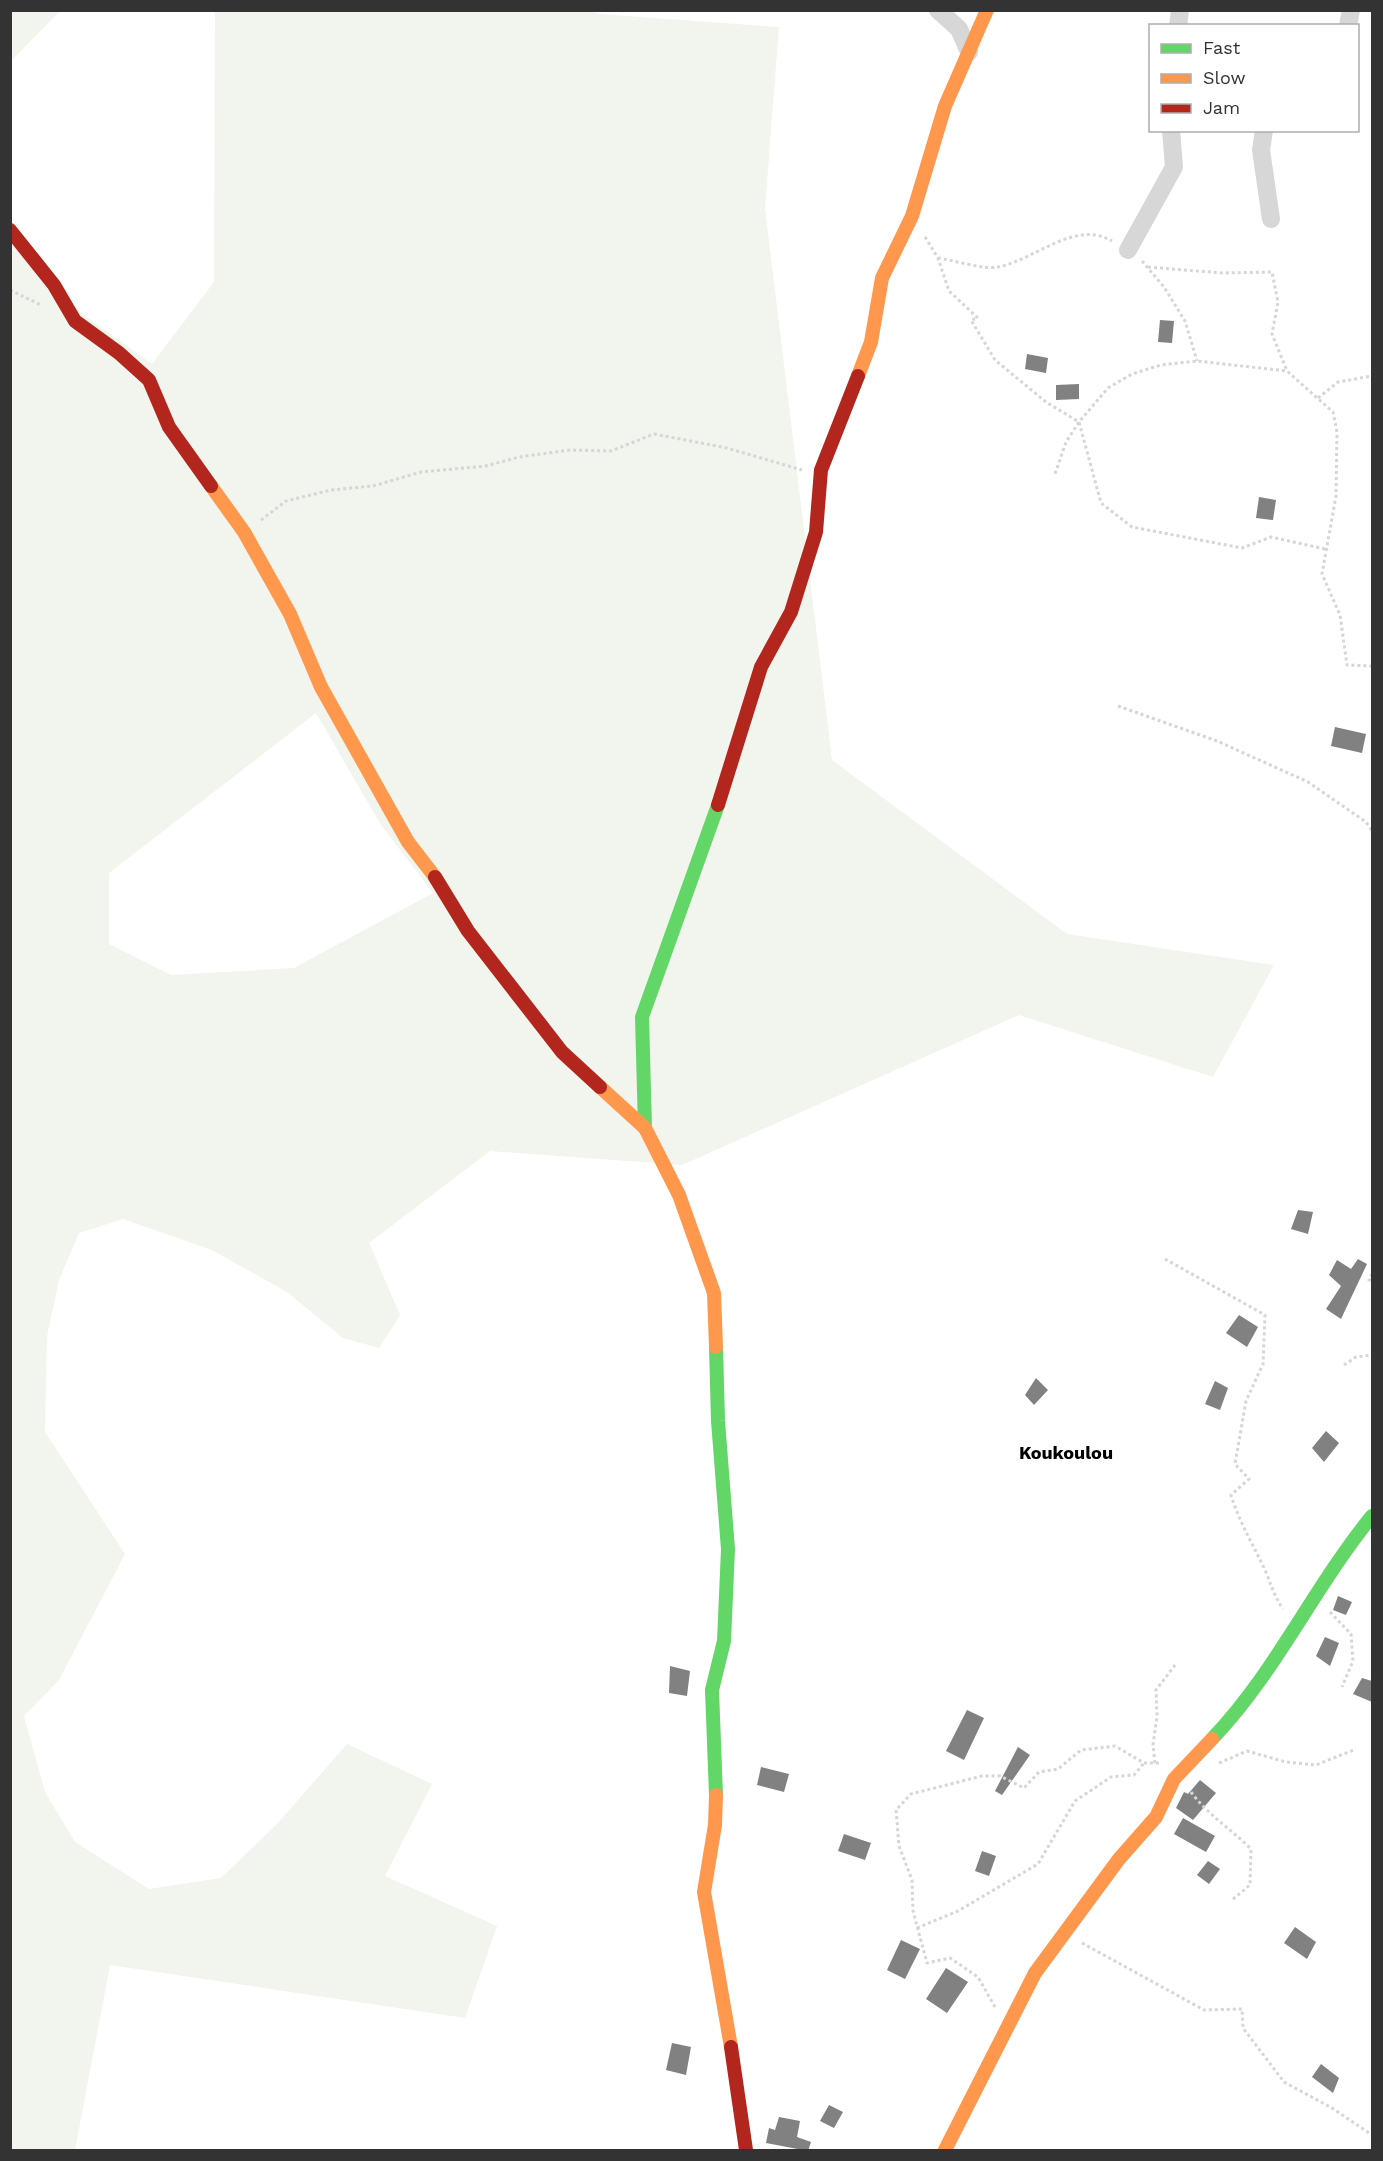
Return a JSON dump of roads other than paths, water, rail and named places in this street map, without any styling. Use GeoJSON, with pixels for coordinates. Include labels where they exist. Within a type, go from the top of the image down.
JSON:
{"type":"FeatureCollection","features":[{"type":"Feature","properties":{"kind":"street"},"geometry":{"type":"LineString","coordinates":[[938,10],[959,29],[969,51]]}},
{"type":"Feature","properties":{"kind":"street"},"geometry":{"type":"LineString","coordinates":[[645,1128],[642,1017],[714,816],[761,667],[791,612],[816,532],[821,470],[871,342],[882,278],[912,216],[945,106],[987,10]]}},
{"type":"Feature","properties":{"kind":"street"},"geometry":{"type":"LineString","coordinates":[[1128,250],[1174,167],[1171,132]]}},
{"type":"Feature","properties":{"kind":"street"},"geometry":{"type":"LineString","coordinates":[[1264,132],[1261,150],[1271,219]]}},
{"type":"Feature","properties":{"kind":"street"},"geometry":{"type":"LineString","coordinates":[[10,230],[54,285],[75,321],[119,353],[149,380],[169,427],[244,532],[291,614],[321,687],[408,842],[441,885],[468,931],[562,1052],[645,1128],[679,1195],[714,1293],[718,1420],[728,1549],[724,1641],[712,1690],[716,1766],[715,1826],[704,1892],[721,1979],[746,2151]]}},
{"type":"Feature","properties":{"kind":"street"},"geometry":{"type":"LineString","coordinates":[[945,2151],[1035,1973],[1119,1859],[1156,1817],[1174,1779],[1259,1681],[1296,1629],[1318,1589],[1372,1516]]}},
{"type":"Feature","properties":{"kind":"district","name":"Koukoulou"},"geometry":{"type":"Point","coordinates":[1066,1452]}}]}
